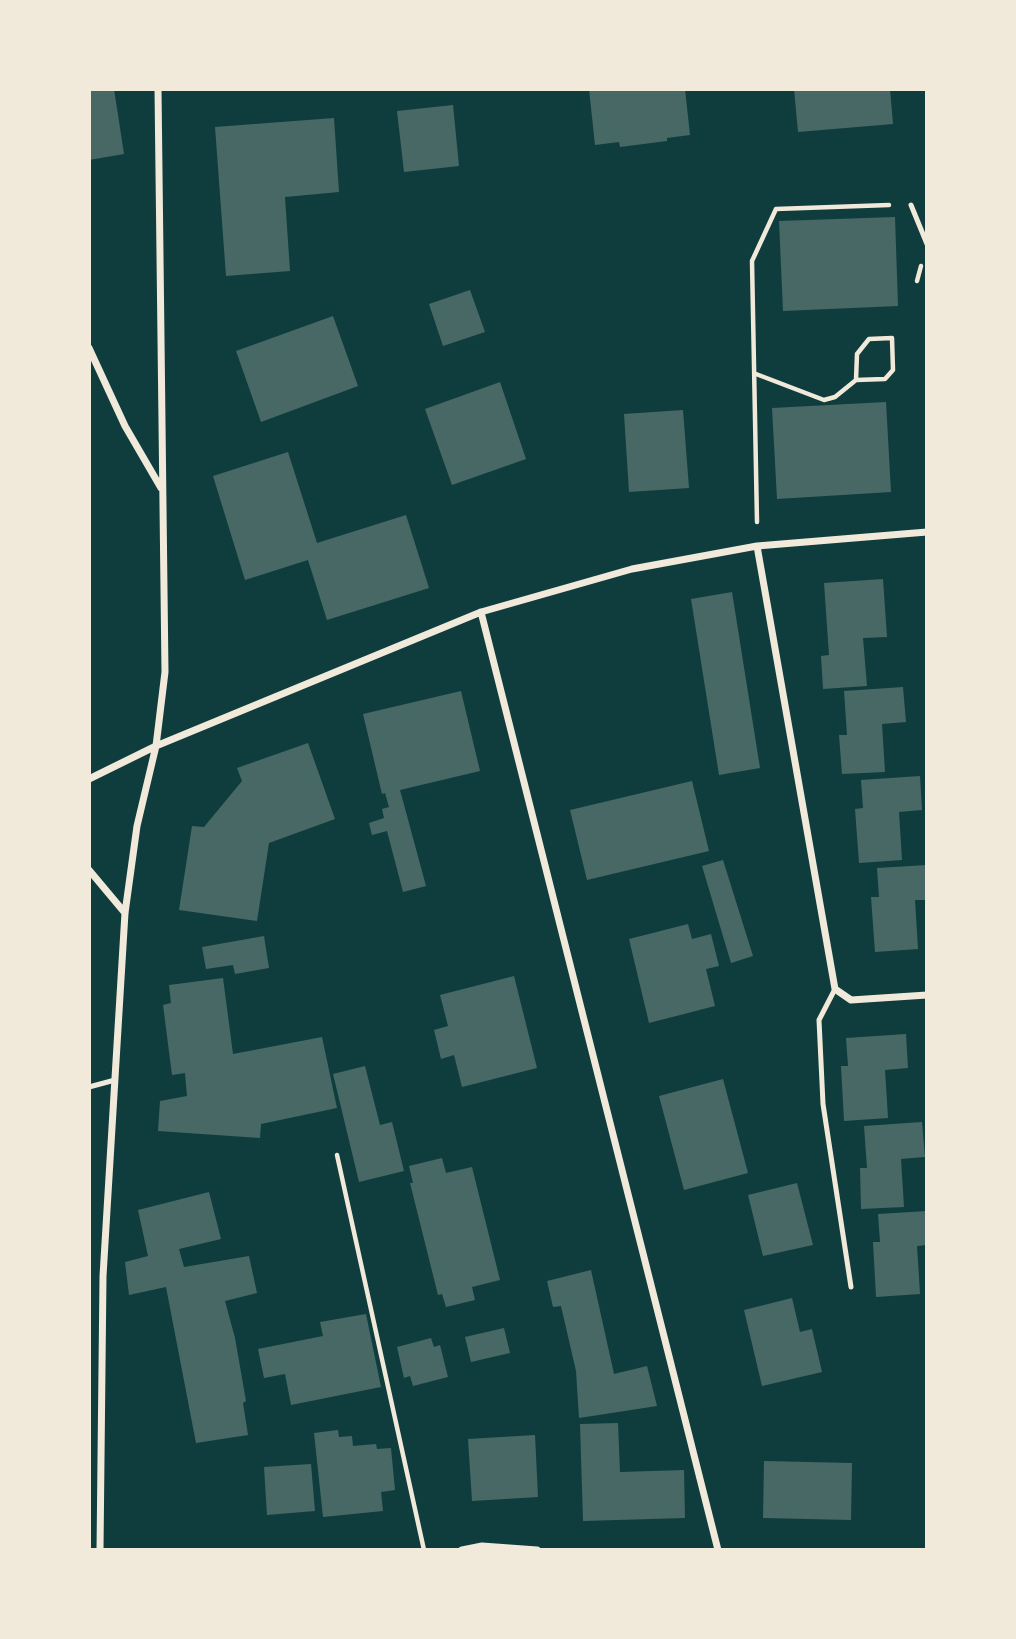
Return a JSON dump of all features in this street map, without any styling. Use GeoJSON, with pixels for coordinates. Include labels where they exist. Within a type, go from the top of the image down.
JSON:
{"type":"FeatureCollection","features":[{"type":"Feature","properties":{"kind":"street"},"geometry":{"type":"LineString","coordinates":[[100,1550],[103,1276],[125,914],[137,826],[156,746],[164,672],[158,89]]}},
{"type":"Feature","properties":{"kind":"street"},"geometry":{"type":"LineString","coordinates":[[89,348],[125,426],[162,489]]}},
{"type":"Feature","properties":{"kind":"street"},"geometry":{"type":"LineString","coordinates":[[89,779],[156,746],[481,612],[632,569],[757,546],[927,532]]}},
{"type":"Feature","properties":{"kind":"street"},"geometry":{"type":"LineString","coordinates":[[757,546],[835,989],[850,1000],[927,995]]}},
{"type":"Feature","properties":{"kind":"street"},"geometry":{"type":"LineString","coordinates":[[481,612],[718,1550]]}},
{"type":"Feature","properties":{"kind":"street"},"geometry":{"type":"LineString","coordinates":[[89,870],[125,914]]}},
{"type":"Feature","properties":{"kind":"street"},"geometry":{"type":"LineString","coordinates":[[462,1550],[482,1546],[537,1550]]}},
{"type":"Feature","properties":{"kind":"lane"},"geometry":{"type":"LineString","coordinates":[[911,205],[927,244]]}},
{"type":"Feature","properties":{"kind":"lane"},"geometry":{"type":"LineString","coordinates":[[835,989],[820,1020],[823,1104],[851,1287]]}},
{"type":"Feature","properties":{"kind":"lane"},"geometry":{"type":"LineString","coordinates":[[89,1087],[115,1080]]}},
{"type":"Feature","properties":{"kind":"path"},"geometry":{"type":"LineString","coordinates":[[757,546],[752,261],[776,209],[911,205]]}},
{"type":"Feature","properties":{"kind":"path"},"geometry":{"type":"LineString","coordinates":[[756,374],[824,400],[835,397],[856,380],[885,379],[893,370],[892,338],[869,340],[857,354],[856,380]]}},
{"type":"Feature","properties":{"kind":"path"},"geometry":{"type":"LineString","coordinates":[[337,1155],[424,1550]]}},
{"type":"Feature","properties":{"kind":"building"},"geometry":{"type":"Polygon","coordinates":[[[89,89],[114,89],[124,154],[89,160],[89,89]]]}},
{"type":"Feature","properties":{"kind":"building"},"geometry":{"type":"Polygon","coordinates":[[[589,89],[685,89],[690,135],[620,147],[619,142],[595,145],[589,89]]]}},
{"type":"Feature","properties":{"kind":"building"},"geometry":{"type":"Polygon","coordinates":[[[794,89],[890,89],[893,124],[798,132],[794,89]]]}},
{"type":"Feature","properties":{"kind":"building"},"geometry":{"type":"Polygon","coordinates":[[[453,105],[459,166],[404,172],[397,111],[453,105]]]}},
{"type":"Feature","properties":{"kind":"building"},"geometry":{"type":"Polygon","coordinates":[[[334,118],[339,192],[285,197],[290,271],[226,276],[215,127],[334,118]]]}},
{"type":"Feature","properties":{"kind":"building"},"geometry":{"type":"Polygon","coordinates":[[[895,217],[898,306],[783,311],[779,221],[895,217]]]}},
{"type":"Feature","properties":{"kind":"building"},"geometry":{"type":"Polygon","coordinates":[[[470,290],[485,332],[443,346],[429,304],[470,290]]]}},
{"type":"Feature","properties":{"kind":"building"},"geometry":{"type":"Polygon","coordinates":[[[333,316],[358,386],[261,422],[236,351],[333,316]]]}},
{"type":"Feature","properties":{"kind":"building"},"geometry":{"type":"Polygon","coordinates":[[[500,382],[526,459],[452,485],[425,409],[500,382]]]}},
{"type":"Feature","properties":{"kind":"building"},"geometry":{"type":"Polygon","coordinates":[[[886,402],[891,492],[777,499],[772,408],[886,402]]]}},
{"type":"Feature","properties":{"kind":"building"},"geometry":{"type":"Polygon","coordinates":[[[683,410],[689,488],[629,492],[624,414],[683,410]]]}},
{"type":"Feature","properties":{"kind":"building"},"geometry":{"type":"Polygon","coordinates":[[[288,452],[317,543],[406,515],[429,588],[327,620],[308,560],[245,580],[213,476],[288,452]]]}},
{"type":"Feature","properties":{"kind":"building"},"geometry":{"type":"Polygon","coordinates":[[[883,579],[887,637],[863,638],[867,686],[823,689],[821,656],[829,655],[824,583],[883,579]]]}},
{"type":"Feature","properties":{"kind":"building"},"geometry":{"type":"Polygon","coordinates":[[[732,592],[760,768],[719,775],[691,599],[732,592]]]}},
{"type":"Feature","properties":{"kind":"building"},"geometry":{"type":"Polygon","coordinates":[[[903,687],[906,722],[882,724],[885,772],[842,774],[839,735],[847,735],[844,691],[903,687]]]}},
{"type":"Feature","properties":{"kind":"building"},"geometry":{"type":"Polygon","coordinates":[[[461,691],[480,771],[400,790],[426,886],[403,892],[387,831],[372,835],[369,823],[384,818],[382,809],[389,807],[385,793],[382,794],[363,714],[461,691]]]}},
{"type":"Feature","properties":{"kind":"building"},"geometry":{"type":"Polygon","coordinates":[[[308,743],[335,819],[269,843],[257,921],[179,910],[192,826],[204,827],[242,781],[237,768],[308,743]]]}},
{"type":"Feature","properties":{"kind":"building"},"geometry":{"type":"Polygon","coordinates":[[[920,776],[922,810],[899,812],[902,860],[859,863],[855,809],[863,808],[861,780],[920,776]]]}},
{"type":"Feature","properties":{"kind":"building"},"geometry":{"type":"Polygon","coordinates":[[[692,781],[709,851],[587,880],[570,810],[692,781]]]}},
{"type":"Feature","properties":{"kind":"building"},"geometry":{"type":"Polygon","coordinates":[[[723,860],[753,956],[731,963],[702,866],[723,860]]]}},
{"type":"Feature","properties":{"kind":"building"},"geometry":{"type":"Polygon","coordinates":[[[927,865],[927,900],[915,900],[918,949],[875,952],[871,897],[879,897],[877,868],[927,865]]]}},
{"type":"Feature","properties":{"kind":"building"},"geometry":{"type":"Polygon","coordinates":[[[688,924],[692,939],[711,934],[719,966],[706,969],[715,1006],[649,1023],[629,939],[688,924]]]}},
{"type":"Feature","properties":{"kind":"building"},"geometry":{"type":"Polygon","coordinates":[[[264,936],[269,968],[235,974],[233,965],[206,969],[202,947],[264,936]]]}},
{"type":"Feature","properties":{"kind":"building"},"geometry":{"type":"Polygon","coordinates":[[[514,976],[537,1068],[462,1087],[454,1055],[441,1059],[434,1030],[448,1026],[440,995],[514,976]]]}},
{"type":"Feature","properties":{"kind":"building"},"geometry":{"type":"Polygon","coordinates":[[[223,978],[233,1054],[322,1037],[337,1108],[261,1124],[260,1138],[158,1131],[160,1101],[187,1096],[185,1073],[172,1075],[163,1005],[171,1003],[169,985],[223,978]]]}},
{"type":"Feature","properties":{"kind":"building"},"geometry":{"type":"Polygon","coordinates":[[[906,1034],[908,1068],[885,1070],[888,1118],[844,1121],[841,1066],[848,1066],[846,1038],[906,1034]]]}},
{"type":"Feature","properties":{"kind":"building"},"geometry":{"type":"Polygon","coordinates":[[[365,1066],[380,1125],[392,1122],[404,1171],[359,1182],[333,1074],[365,1066]]]}},
{"type":"Feature","properties":{"kind":"building"},"geometry":{"type":"Polygon","coordinates":[[[723,1079],[748,1173],[684,1190],[659,1096],[723,1079]]]}},
{"type":"Feature","properties":{"kind":"building"},"geometry":{"type":"Polygon","coordinates":[[[922,1122],[925,1157],[901,1159],[904,1207],[861,1209],[860,1168],[867,1168],[864,1126],[922,1122]]]}},
{"type":"Feature","properties":{"kind":"building"},"geometry":{"type":"Polygon","coordinates":[[[442,1158],[446,1173],[472,1167],[500,1280],[472,1287],[475,1300],[446,1307],[442,1294],[438,1295],[410,1183],[413,1183],[409,1166],[442,1158]]]}},
{"type":"Feature","properties":{"kind":"building"},"geometry":{"type":"Polygon","coordinates":[[[797,1183],[813,1245],[763,1256],[748,1195],[797,1183]]]}},
{"type":"Feature","properties":{"kind":"building"},"geometry":{"type":"Polygon","coordinates":[[[209,1192],[221,1239],[179,1249],[184,1267],[249,1256],[257,1293],[225,1301],[235,1338],[246,1401],[243,1403],[248,1435],[196,1443],[166,1287],[129,1295],[125,1262],[148,1256],[138,1210],[209,1192]]]}},
{"type":"Feature","properties":{"kind":"building"},"geometry":{"type":"Polygon","coordinates":[[[927,1211],[927,1245],[917,1246],[920,1294],[876,1297],[873,1242],[880,1242],[878,1214],[927,1211]]]}},
{"type":"Feature","properties":{"kind":"building"},"geometry":{"type":"Polygon","coordinates":[[[591,1270],[614,1374],[647,1366],[657,1406],[579,1418],[576,1371],[561,1306],[553,1307],[547,1281],[591,1270]]]}},
{"type":"Feature","properties":{"kind":"building"},"geometry":{"type":"Polygon","coordinates":[[[792,1298],[800,1332],[812,1329],[822,1372],[762,1386],[744,1310],[792,1298]]]}},
{"type":"Feature","properties":{"kind":"building"},"geometry":{"type":"Polygon","coordinates":[[[366,1314],[381,1387],[291,1405],[285,1374],[264,1378],[258,1349],[323,1336],[320,1322],[366,1314]]]}},
{"type":"Feature","properties":{"kind":"building"},"geometry":{"type":"Polygon","coordinates":[[[504,1328],[510,1353],[471,1362],[465,1337],[504,1328]]]}},
{"type":"Feature","properties":{"kind":"building"},"geometry":{"type":"Polygon","coordinates":[[[431,1338],[434,1347],[440,1345],[448,1377],[413,1386],[410,1376],[404,1378],[397,1347],[431,1338]]]}},
{"type":"Feature","properties":{"kind":"building"},"geometry":{"type":"Polygon","coordinates":[[[618,1423],[620,1472],[684,1470],[685,1518],[583,1521],[580,1424],[618,1423]]]}},
{"type":"Feature","properties":{"kind":"building"},"geometry":{"type":"Polygon","coordinates":[[[338,1430],[339,1437],[352,1436],[353,1446],[376,1444],[377,1449],[391,1448],[395,1490],[381,1492],[383,1511],[323,1517],[314,1433],[338,1430]]]}},
{"type":"Feature","properties":{"kind":"building"},"geometry":{"type":"Polygon","coordinates":[[[535,1435],[538,1497],[472,1501],[468,1439],[535,1435]]]}},
{"type":"Feature","properties":{"kind":"building"},"geometry":{"type":"Polygon","coordinates":[[[764,1461],[852,1463],[851,1520],[763,1518],[764,1461]]]}},
{"type":"Feature","properties":{"kind":"building"},"geometry":{"type":"Polygon","coordinates":[[[311,1464],[315,1511],[267,1515],[264,1467],[311,1464]]]}}]}
